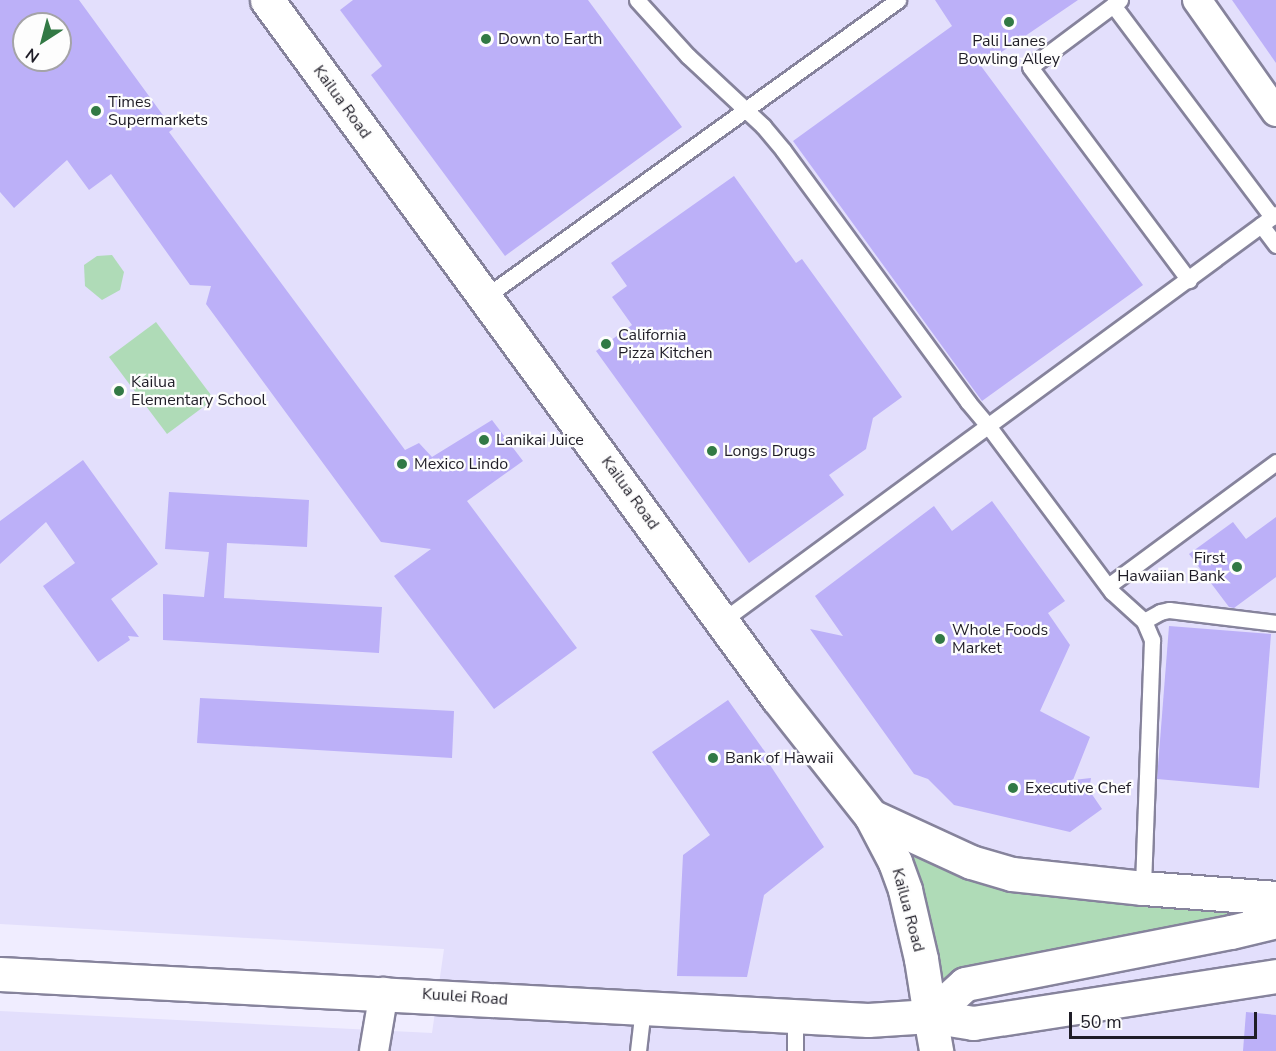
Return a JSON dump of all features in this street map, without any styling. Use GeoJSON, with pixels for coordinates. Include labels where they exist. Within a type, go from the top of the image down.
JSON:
{"type":"FeatureCollection","features":[{"type":"Feature","properties":{"kind":"main road","name":"Kailua Road"},"geometry":{"type":"LineString","coordinates":[[267,0],[827,763],[871,816],[895,862],[905,890],[936,1051]]}},
{"type":"Feature","properties":{"kind":"main road"},"geometry":{"type":"LineString","coordinates":[[871,816],[970,862],[1011,874],[1143,888],[1276,898]]}},
{"type":"Feature","properties":{"kind":"main road"},"geometry":{"type":"LineString","coordinates":[[930,1016],[965,984],[1232,932],[1276,921]]}},
{"type":"Feature","properties":{"kind":"main road","name":"Kuulei Road"},"geometry":{"type":"LineString","coordinates":[[0,974],[384,992],[868,1020],[930,1016]]}},
{"type":"Feature","properties":{"kind":"main road"},"geometry":{"type":"LineString","coordinates":[[930,1016],[973,1023],[1276,976]]}},
{"type":"Feature","properties":{"kind":"street"},"geometry":{"type":"LineString","coordinates":[[1197,0],[1276,112]]}},
{"type":"Feature","properties":{"kind":"street"},"geometry":{"type":"LineString","coordinates":[[374,1051],[384,992]]}},
{"type":"Feature","properties":{"kind":"lane"},"geometry":{"type":"LineString","coordinates":[[637,0],[688,56],[747,111],[783,150],[968,402],[1108,586],[1144,621],[1152,640],[1143,888]]}},
{"type":"Feature","properties":{"kind":"lane"},"geometry":{"type":"LineString","coordinates":[[485,297],[747,111],[898,0]]}},
{"type":"Feature","properties":{"kind":"lane"},"geometry":{"type":"LineString","coordinates":[[1189,280],[1030,66],[1116,3],[1270,218],[1276,245]]}},
{"type":"Feature","properties":{"kind":"lane"},"geometry":{"type":"LineString","coordinates":[[722,621],[1189,280],[1270,218]]}},
{"type":"Feature","properties":{"kind":"lane"},"geometry":{"type":"LineString","coordinates":[[1108,586],[1276,462]]}},
{"type":"Feature","properties":{"kind":"lane"},"geometry":{"type":"LineString","coordinates":[[1144,621],[1169,610],[1276,623]]}},
{"type":"Feature","properties":{"kind":"lane"},"geometry":{"type":"LineString","coordinates":[[638,1051],[643,1008]]}},
{"type":"Feature","properties":{"kind":"lane"},"geometry":{"type":"LineString","coordinates":[[795,1016],[795,1051]]}},
{"type":"Feature","properties":{"kind":"shaded area"},"geometry":{"type":"Polygon","coordinates":[[[0,0],[1276,0],[1276,1051],[0,1051],[0,1011],[432,1033],[444,949],[0,924],[0,0]]]}},
{"type":"Feature","properties":{"kind":"green space"},"geometry":{"type":"Polygon","coordinates":[[[112,255],[124,272],[120,290],[102,300],[85,286],[84,265],[97,256],[112,255]]]}},
{"type":"Feature","properties":{"kind":"green space"},"geometry":{"type":"Polygon","coordinates":[[[156,322],[214,399],[167,434],[109,357],[156,322]]]}},
{"type":"Feature","properties":{"kind":"green space"},"geometry":{"type":"Polygon","coordinates":[[[886,843],[971,862],[1253,895],[1276,921],[969,983],[930,1016],[886,843]]]}},
{"type":"Feature","properties":{"kind":"building"},"geometry":{"type":"Polygon","coordinates":[[[0,0],[79,0],[173,129],[169,132],[405,450],[419,443],[432,457],[492,420],[523,461],[467,501],[577,648],[494,709],[394,576],[431,549],[381,542],[206,304],[211,286],[190,285],[111,174],[89,190],[67,160],[14,208],[0,192],[0,0]]]}},
{"type":"Feature","properties":{"kind":"building"},"geometry":{"type":"Polygon","coordinates":[[[353,0],[588,0],[682,127],[505,256],[371,75],[382,66],[340,10],[353,0]]]}},
{"type":"Feature","properties":{"kind":"building"},"geometry":{"type":"Polygon","coordinates":[[[935,0],[1078,0],[981,66],[1143,285],[982,401],[793,141],[952,26],[935,0]]]}},
{"type":"Feature","properties":{"kind":"building"},"geometry":{"type":"Polygon","coordinates":[[[1232,0],[1276,0],[1276,63],[1232,0]]]}},
{"type":"Feature","properties":{"kind":"building"},"geometry":{"type":"Polygon","coordinates":[[[734,176],[796,263],[802,259],[902,397],[873,418],[866,449],[829,475],[844,495],[749,563],[596,351],[632,325],[612,297],[627,286],[611,263],[734,176]]]}},
{"type":"Feature","properties":{"kind":"building"},"geometry":{"type":"Polygon","coordinates":[[[83,460],[158,564],[111,599],[139,637],[128,636],[130,640],[98,662],[43,586],[75,563],[46,522],[0,564],[0,521],[83,460]]]}},
{"type":"Feature","properties":{"kind":"building"},"geometry":{"type":"Polygon","coordinates":[[[169,492],[309,500],[307,547],[227,543],[224,598],[382,607],[379,653],[163,640],[163,594],[204,597],[209,552],[165,549],[169,492]]]}},
{"type":"Feature","properties":{"kind":"building","name":"Whole Foods Market"},"geometry":{"type":"Polygon","coordinates":[[[992,501],[1065,601],[1048,613],[1070,645],[1040,711],[1090,737],[1073,780],[1091,778],[1089,790],[1102,809],[1070,832],[954,805],[928,779],[914,774],[810,629],[843,636],[815,596],[934,506],[952,531],[992,501]]]}},
{"type":"Feature","properties":{"kind":"building","name":"First Hawaiian Bank"},"geometry":{"type":"Polygon","coordinates":[[[1276,517],[1276,577],[1234,608],[1229,607],[1189,554],[1233,522],[1246,539],[1276,517]]]}},
{"type":"Feature","properties":{"kind":"building"},"geometry":{"type":"Polygon","coordinates":[[[1169,626],[1271,634],[1259,788],[1157,779],[1169,626]]]}},
{"type":"Feature","properties":{"kind":"building"},"geometry":{"type":"Polygon","coordinates":[[[200,698],[454,711],[452,758],[197,743],[200,698]]]}},
{"type":"Feature","properties":{"kind":"building"},"geometry":{"type":"Polygon","coordinates":[[[728,700],[773,763],[770,765],[824,847],[764,895],[747,977],[677,976],[683,855],[710,835],[652,752],[728,700]]]}},
{"type":"Feature","properties":{"kind":"building"},"geometry":{"type":"Polygon","coordinates":[[[1246,1012],[1276,1015],[1276,1051],[1243,1051],[1246,1012]]]}},
{"type":"Feature","properties":{"kind":"place","name":"Pali Lanes Bowling Alley"},"geometry":{"type":"Point","coordinates":[1009,22]}},
{"type":"Feature","properties":{"kind":"place","name":"Down to Earth"},"geometry":{"type":"Point","coordinates":[486,39]}},
{"type":"Feature","properties":{"kind":"place","name":"Times Supermarkets"},"geometry":{"type":"Point","coordinates":[96,111]}},
{"type":"Feature","properties":{"kind":"place","name":"California Pizza Kitchen"},"geometry":{"type":"Point","coordinates":[606,344]}},
{"type":"Feature","properties":{"kind":"place","name":"Kailua Elementary School"},"geometry":{"type":"Point","coordinates":[119,391]}},
{"type":"Feature","properties":{"kind":"place","name":"Lanikai Juice"},"geometry":{"type":"Point","coordinates":[484,440]}},
{"type":"Feature","properties":{"kind":"place","name":"Longs Drugs"},"geometry":{"type":"Point","coordinates":[712,451]}},
{"type":"Feature","properties":{"kind":"place","name":"Mexico Lindo"},"geometry":{"type":"Point","coordinates":[402,464]}},
{"type":"Feature","properties":{"kind":"place","name":"First Hawaiian Bank"},"geometry":{"type":"Point","coordinates":[1237,567]}},
{"type":"Feature","properties":{"kind":"place","name":"Whole Foods Market"},"geometry":{"type":"Point","coordinates":[940,639]}},
{"type":"Feature","properties":{"kind":"place","name":"Bank of Hawaii"},"geometry":{"type":"Point","coordinates":[713,758]}},
{"type":"Feature","properties":{"kind":"place","name":"Executive Chef"},"geometry":{"type":"Point","coordinates":[1013,788]}}]}
